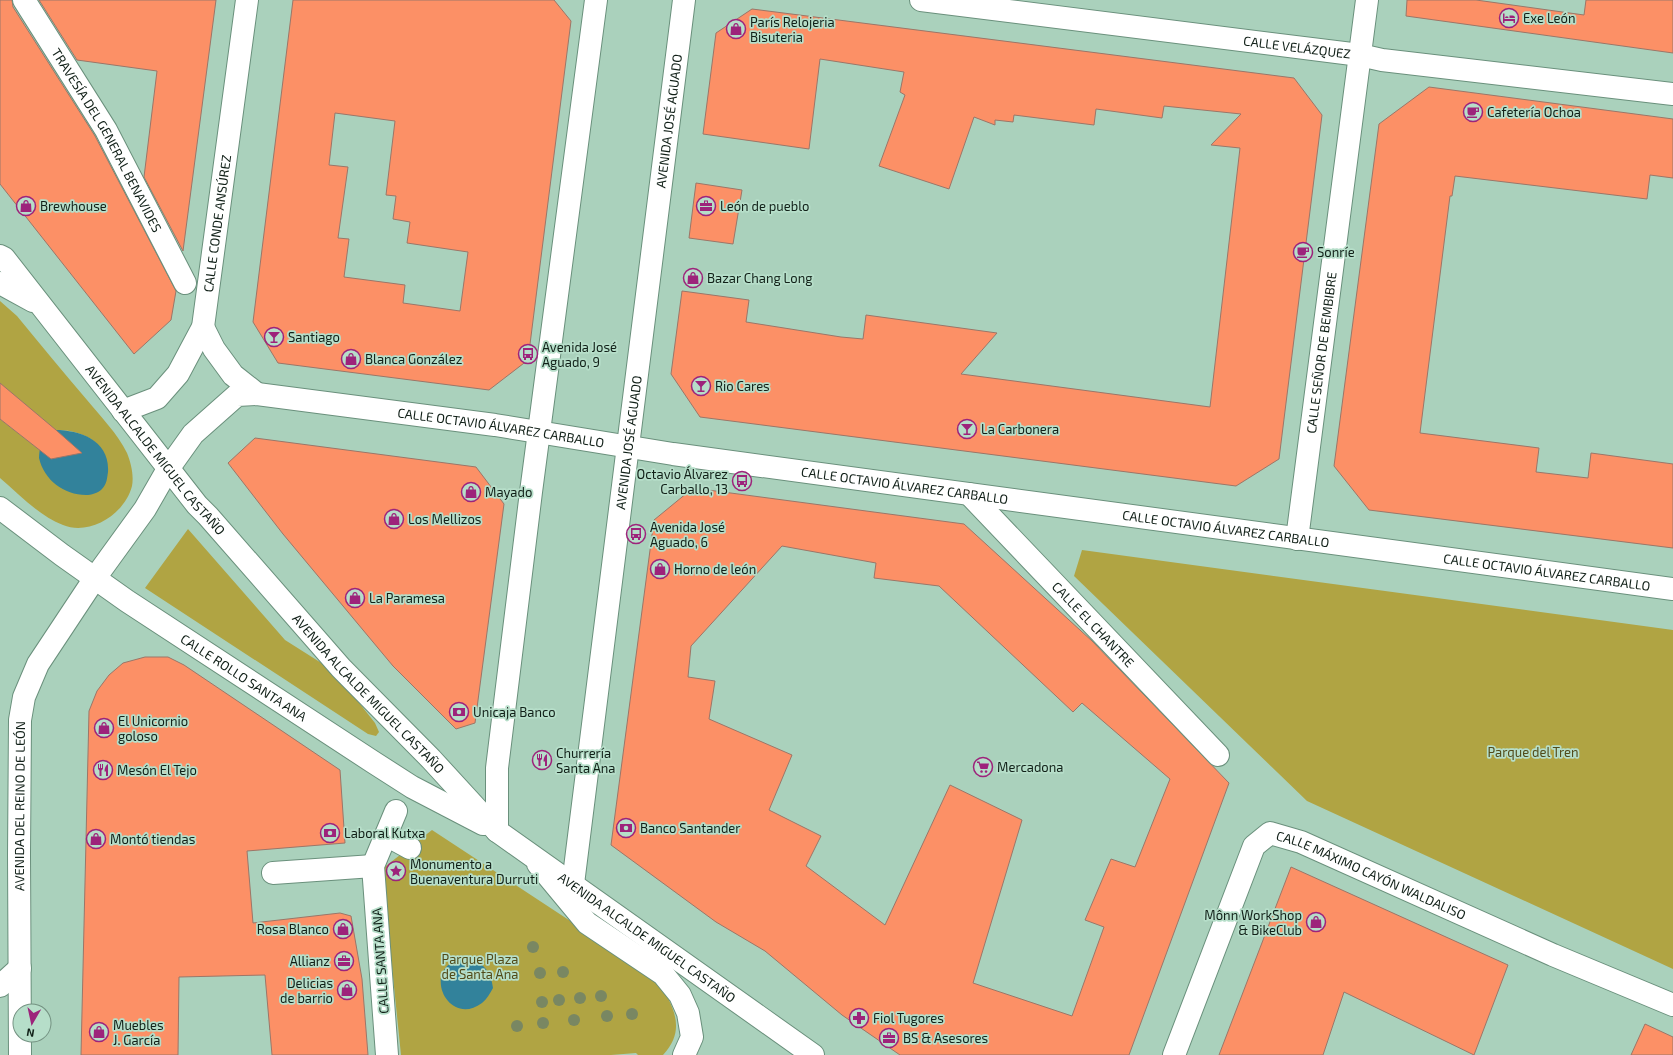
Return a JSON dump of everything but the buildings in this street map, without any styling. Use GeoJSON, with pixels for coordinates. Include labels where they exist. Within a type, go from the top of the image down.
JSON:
{"type":"FeatureCollection","features":[{"type":"Feature","properties":{"kind":"street","name":"TRAVESÍA DEL GENERAL BENAVIDES"},"geometry":{"type":"LineString","coordinates":[[24,0],[106,130],[185,283]]}},
{"type":"Feature","properties":{"kind":"street","name":"CALLE CONDE ANSÚREZ"},"geometry":{"type":"LineString","coordinates":[[123,411],[157,398],[178,374],[203,327],[247,0]]}},
{"type":"Feature","properties":{"kind":"street"},"geometry":{"type":"LineString","coordinates":[[497,830],[497,768],[596,0]]}},
{"type":"Feature","properties":{"kind":"street","name":"AVENIDA JOSÉ AGUADO"},"geometry":{"type":"LineString","coordinates":[[574,884],[684,0]]}},
{"type":"Feature","properties":{"kind":"street","name":"CALLE VELÁZQUEZ"},"geometry":{"type":"LineString","coordinates":[[921,0],[1360,55],[1382,60],[1673,94]]}},
{"type":"Feature","properties":{"kind":"street","name":"CALLE SEÑOR DE BEMBIBRE"},"geometry":{"type":"LineString","coordinates":[[1296,539],[1367,0]]}},
{"type":"Feature","properties":{"kind":"street","name":"AVENIDA ALCALDE MIGUEL CASTAÑO"},"geometry":{"type":"LineString","coordinates":[[1,255],[197,505],[341,668],[431,759],[497,830],[574,884],[803,1053]]}},
{"type":"Feature","properties":{"kind":"street"},"geometry":{"type":"LineString","coordinates":[[0,283],[40,305]]}},
{"type":"Feature","properties":{"kind":"street"},"geometry":{"type":"LineString","coordinates":[[203,327],[214,349],[233,375],[257,394]]}},
{"type":"Feature","properties":{"kind":"street","name":"CALLE OCTAVIO ÁLVAREZ CARBALLO"},"geometry":{"type":"LineString","coordinates":[[168,469],[193,434],[237,395],[257,394],[495,425],[628,447],[969,494],[1673,589]]}},
{"type":"Feature","properties":{"kind":"street","name":"AVENIDA DEL REINO DE LEÓN"},"geometry":{"type":"LineString","coordinates":[[20,1055],[20,720],[24,697],[38,664],[95,578],[145,509],[168,469]]}},
{"type":"Feature","properties":{"kind":"street","name":"CALLE EL CHANTRE"},"geometry":{"type":"LineString","coordinates":[[969,494],[1218,755]]}},
{"type":"Feature","properties":{"kind":"street","name":"CALLE ROLLO SANTA ANA"},"geometry":{"type":"LineString","coordinates":[[0,508],[127,601],[412,787],[497,830]]}},
{"type":"Feature","properties":{"kind":"street","name":"CALLE SANTA ANA"},"geometry":{"type":"LineString","coordinates":[[387,1055],[373,866],[396,811]]}},
{"type":"Feature","properties":{"kind":"street","name":"CALLE MÁXIMO CAYÓN WALDALISO"},"geometry":{"type":"LineString","coordinates":[[1174,1055],[1254,846],[1270,833],[1301,842],[1553,954],[1673,1005]]}},
{"type":"Feature","properties":{"kind":"street"},"geometry":{"type":"LineString","coordinates":[[386,835],[410,848]]}},
{"type":"Feature","properties":{"kind":"street"},"geometry":{"type":"LineString","coordinates":[[530,854],[587,923],[663,974],[680,995],[688,1013],[692,1037],[684,1055]]}},
{"type":"Feature","properties":{"kind":"street"},"geometry":{"type":"LineString","coordinates":[[273,872],[373,866]]}},
{"type":"Feature","properties":{"kind":"street"},"geometry":{"type":"LineString","coordinates":[[0,986],[20,968]]}},
{"type":"Feature","properties":{"kind":"green space"},"geometry":{"type":"Polygon","coordinates":[[[0,301],[17,316],[108,425],[119,439],[127,453],[133,478],[128,496],[114,514],[95,525],[73,528],[54,521],[30,504],[0,478],[0,419],[40,450],[40,458],[100,447],[90,439],[80,434],[55,430],[0,384],[0,301]]]}},
{"type":"Feature","properties":{"kind":"green space"},"geometry":{"type":"Polygon","coordinates":[[[188,529],[285,640],[334,671],[375,723],[379,732],[376,736],[368,734],[145,588],[188,529]]]}},
{"type":"Feature","properties":{"kind":"green space","name":"Parque del Tren"},"geometry":{"type":"Polygon","coordinates":[[[1082,550],[1673,630],[1673,969],[1307,801],[1074,576],[1082,550]]]}},
{"type":"Feature","properties":{"kind":"green space","name":"Parque Plaza de Santa Ana"},"geometry":{"type":"Polygon","coordinates":[[[432,830],[657,978],[672,1007],[676,1026],[675,1035],[671,1045],[663,1055],[638,1055],[636,1053],[611,1055],[401,1055],[382,869],[432,830]]]}},
{"type":"Feature","properties":{"kind":"water"},"geometry":{"type":"Polygon","coordinates":[[[55,430],[75,432],[84,435],[99,445],[104,452],[107,461],[108,472],[104,487],[94,494],[78,494],[63,489],[50,479],[45,473],[39,458],[40,446],[55,430]]]}},
{"type":"Feature","properties":{"kind":"water"},"geometry":{"type":"Polygon","coordinates":[[[469,958],[483,965],[491,977],[493,988],[482,1003],[469,1009],[457,1008],[448,1001],[442,992],[441,981],[444,970],[453,962],[469,958]]]}},
{"type":"Feature","properties":{"kind":"place","name":"Exe León"},"geometry":{"type":"Point","coordinates":[1509,18]}},
{"type":"Feature","properties":{"kind":"place","name":"París Relojeria Bisuteria"},"geometry":{"type":"Point","coordinates":[736,29]}},
{"type":"Feature","properties":{"kind":"place","name":"Cafetería Ochoa"},"geometry":{"type":"Point","coordinates":[1473,112]}},
{"type":"Feature","properties":{"kind":"place","name":"Brewhouse"},"geometry":{"type":"Point","coordinates":[26,206]}},
{"type":"Feature","properties":{"kind":"place","name":"León de pueblo"},"geometry":{"type":"Point","coordinates":[706,206]}},
{"type":"Feature","properties":{"kind":"place","name":"Sonríe"},"geometry":{"type":"Point","coordinates":[1303,252]}},
{"type":"Feature","properties":{"kind":"place","name":"Bazar Chang Long"},"geometry":{"type":"Point","coordinates":[693,278]}},
{"type":"Feature","properties":{"kind":"place","name":"Santiago"},"geometry":{"type":"Point","coordinates":[274,337]}},
{"type":"Feature","properties":{"kind":"place","name":"Avenida José Aguado, 9"},"geometry":{"type":"Point","coordinates":[528,354]}},
{"type":"Feature","properties":{"kind":"place","name":"Blanca González"},"geometry":{"type":"Point","coordinates":[351,359]}},
{"type":"Feature","properties":{"kind":"place","name":"Rio Cares"},"geometry":{"type":"Point","coordinates":[701,386]}},
{"type":"Feature","properties":{"kind":"place","name":"La Carbonera"},"geometry":{"type":"Point","coordinates":[967,429]}},
{"type":"Feature","properties":{"kind":"place","name":"Octavio Álvarez Carballo, 13"},"geometry":{"type":"Point","coordinates":[742,481]}},
{"type":"Feature","properties":{"kind":"place","name":"Mayado"},"geometry":{"type":"Point","coordinates":[471,492]}},
{"type":"Feature","properties":{"kind":"place","name":"Los Mellizos"},"geometry":{"type":"Point","coordinates":[394,519]}},
{"type":"Feature","properties":{"kind":"place","name":"Avenida José Aguado, 6"},"geometry":{"type":"Point","coordinates":[636,534]}},
{"type":"Feature","properties":{"kind":"place","name":"Horno de león"},"geometry":{"type":"Point","coordinates":[660,569]}},
{"type":"Feature","properties":{"kind":"place","name":"La Paramesa"},"geometry":{"type":"Point","coordinates":[355,598]}},
{"type":"Feature","properties":{"kind":"place","name":"Unicaja Banco"},"geometry":{"type":"Point","coordinates":[459,712]}},
{"type":"Feature","properties":{"kind":"place","name":"El Unicornio goloso"},"geometry":{"type":"Point","coordinates":[104,728]}},
{"type":"Feature","properties":{"kind":"place","name":"Churrería Santa Ana"},"geometry":{"type":"Point","coordinates":[542,760]}},
{"type":"Feature","properties":{"kind":"place","name":"Mercadona"},"geometry":{"type":"Point","coordinates":[983,767]}},
{"type":"Feature","properties":{"kind":"place","name":"Mesón El Tejo"},"geometry":{"type":"Point","coordinates":[103,770]}},
{"type":"Feature","properties":{"kind":"place","name":"Banco Santander"},"geometry":{"type":"Point","coordinates":[626,828]}},
{"type":"Feature","properties":{"kind":"place","name":"Laboral Kutxa"},"geometry":{"type":"Point","coordinates":[330,833]}},
{"type":"Feature","properties":{"kind":"place","name":"Montó tiendas"},"geometry":{"type":"Point","coordinates":[96,839]}},
{"type":"Feature","properties":{"kind":"place","name":"Monumento a Buenaventura Durruti"},"geometry":{"type":"Point","coordinates":[396,871]}},
{"type":"Feature","properties":{"kind":"place","name":"Mônn WorkShop & BikeClub"},"geometry":{"type":"Point","coordinates":[1316,922]}},
{"type":"Feature","properties":{"kind":"place","name":"Rosa Blanco"},"geometry":{"type":"Point","coordinates":[343,929]}},
{"type":"Feature","properties":{"kind":"place","name":"Allianz"},"geometry":{"type":"Point","coordinates":[344,961]}},
{"type":"Feature","properties":{"kind":"place","name":"Delicias de barrio"},"geometry":{"type":"Point","coordinates":[347,990]}},
{"type":"Feature","properties":{"kind":"place","name":"Fiol Tugores"},"geometry":{"type":"Point","coordinates":[859,1018]}},
{"type":"Feature","properties":{"kind":"place","name":"Muebles J. García"},"geometry":{"type":"Point","coordinates":[99,1032]}},
{"type":"Feature","properties":{"kind":"place","name":"BS & Asesores"},"geometry":{"type":"Point","coordinates":[889,1038]}}]}
